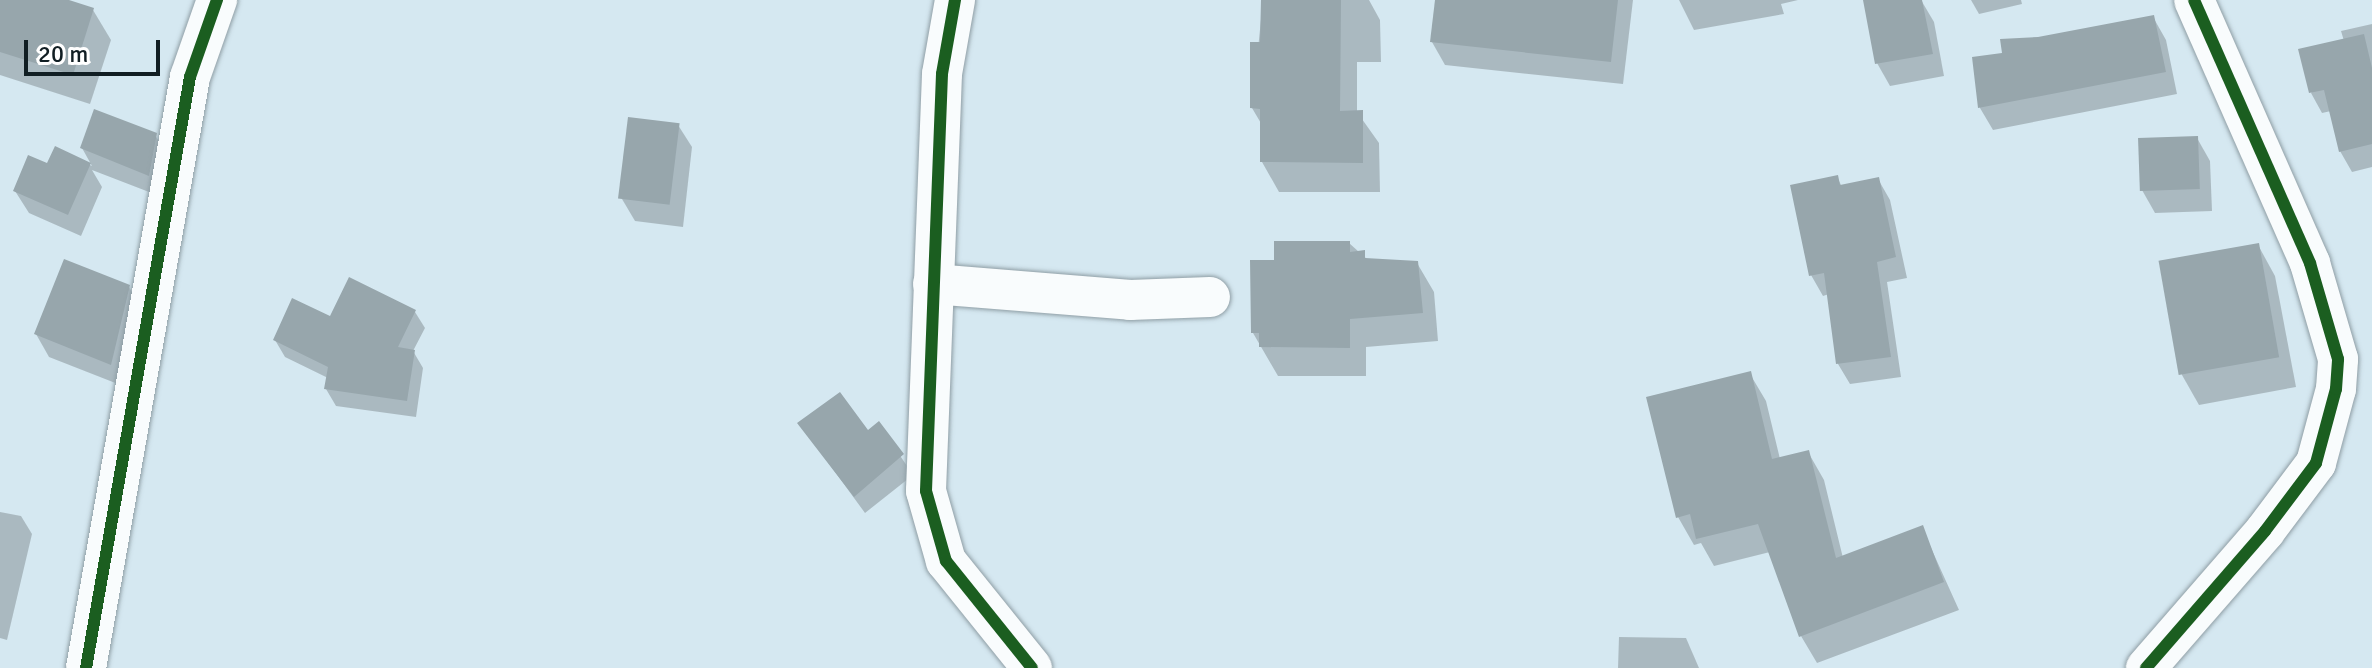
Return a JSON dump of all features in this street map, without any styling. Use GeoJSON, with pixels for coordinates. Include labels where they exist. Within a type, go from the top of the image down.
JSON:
{"type":"FeatureCollection","features":[{"type":"Feature","properties":{"kind":"street"},"geometry":{"type":"LineString","coordinates":[[86,668],[190,77],[217,0]]}},
{"type":"Feature","properties":{"kind":"street"},"geometry":{"type":"LineString","coordinates":[[955,0],[942,74],[926,491],[935,532],[953,573],[1032,668]]}},
{"type":"Feature","properties":{"kind":"street"},"geometry":{"type":"LineString","coordinates":[[2146,668],[2265,531],[2316,463],[2336,389],[2338,359],[2310,263],[2194,0]]}},
{"type":"Feature","properties":{"kind":"street"},"geometry":{"type":"LineString","coordinates":[[933,284],[1130,300],[1210,297]]}},
{"type":"Feature","properties":{"kind":"building"},"geometry":{"type":"Polygon","coordinates":[[[0,0],[69,0],[94,8],[73,75],[0,52],[0,0]]]}},
{"type":"Feature","properties":{"kind":"building"},"geometry":{"type":"Polygon","coordinates":[[[1261,0],[1341,0],[1340,111],[1363,110],[1363,163],[1260,162],[1260,109],[1250,108],[1250,42],[1260,42],[1261,0]]]}},
{"type":"Feature","properties":{"kind":"building"},"geometry":{"type":"Polygon","coordinates":[[[1435,0],[1618,0],[1611,62],[1430,42],[1435,0]]]}},
{"type":"Feature","properties":{"kind":"building"},"geometry":{"type":"Polygon","coordinates":[[[1863,0],[1922,0],[1933,54],[1875,64],[1863,0]]]}},
{"type":"Feature","properties":{"kind":"building"},"geometry":{"type":"Polygon","coordinates":[[[2154,15],[2166,72],[1978,108],[1972,57],[2002,53],[2000,39],[2038,37],[2154,15]]]}},
{"type":"Feature","properties":{"kind":"building"},"geometry":{"type":"Polygon","coordinates":[[[2364,34],[2372,68],[2372,144],[2339,152],[2324,90],[2309,93],[2298,49],[2364,34]]]}},
{"type":"Feature","properties":{"kind":"building"},"geometry":{"type":"Polygon","coordinates":[[[94,109],[157,133],[149,176],[80,148],[94,109]]]}},
{"type":"Feature","properties":{"kind":"building"},"geometry":{"type":"Polygon","coordinates":[[[628,117],[680,123],[670,205],[618,198],[628,117]]]}},
{"type":"Feature","properties":{"kind":"building"},"geometry":{"type":"Polygon","coordinates":[[[2198,136],[2200,189],[2140,191],[2138,138],[2198,136]]]}},
{"type":"Feature","properties":{"kind":"building"},"geometry":{"type":"Polygon","coordinates":[[[55,146],[91,163],[68,215],[13,191],[28,155],[47,163],[55,146]]]}},
{"type":"Feature","properties":{"kind":"building"},"geometry":{"type":"Polygon","coordinates":[[[1838,175],[1840,185],[1879,177],[1896,257],[1877,262],[1891,357],[1836,364],[1824,273],[1809,276],[1790,185],[1838,175]]]}},
{"type":"Feature","properties":{"kind":"building"},"geometry":{"type":"Polygon","coordinates":[[[1274,241],[1350,241],[1350,252],[1365,250],[1365,258],[1418,261],[1423,313],[1350,319],[1350,348],[1259,347],[1259,333],[1251,333],[1250,260],[1274,260],[1274,241]]]}},
{"type":"Feature","properties":{"kind":"building"},"geometry":{"type":"Polygon","coordinates":[[[2259,243],[2279,357],[2179,375],[2159,261],[2259,243]]]}},
{"type":"Feature","properties":{"kind":"building"},"geometry":{"type":"Polygon","coordinates":[[[64,259],[130,285],[111,365],[34,334],[64,259]]]}},
{"type":"Feature","properties":{"kind":"building"},"geometry":{"type":"Polygon","coordinates":[[[349,277],[416,310],[398,347],[415,350],[407,401],[324,389],[328,367],[273,340],[292,298],[330,316],[349,277]]]}},
{"type":"Feature","properties":{"kind":"building"},"geometry":{"type":"Polygon","coordinates":[[[1751,371],[1772,459],[1809,450],[1836,558],[1923,525],[1944,582],[1799,637],[1758,524],[1696,539],[1690,514],[1676,518],[1646,397],[1751,371]]]}},
{"type":"Feature","properties":{"kind":"building"},"geometry":{"type":"Polygon","coordinates":[[[840,392],[868,430],[879,421],[904,454],[854,497],[797,423],[840,392]]]}},
{"type":"Feature","properties":{"kind":"cycle path"},"geometry":{"type":"LineString","coordinates":[[86,668],[190,77],[217,0]]}},
{"type":"Feature","properties":{"kind":"cycle path"},"geometry":{"type":"LineString","coordinates":[[955,0],[942,74],[926,491],[946,561],[1032,668]]}},
{"type":"Feature","properties":{"kind":"cycle path"},"geometry":{"type":"LineString","coordinates":[[2146,668],[2265,531],[2316,463],[2336,389],[2338,359],[2310,263],[2194,0]]}}]}
